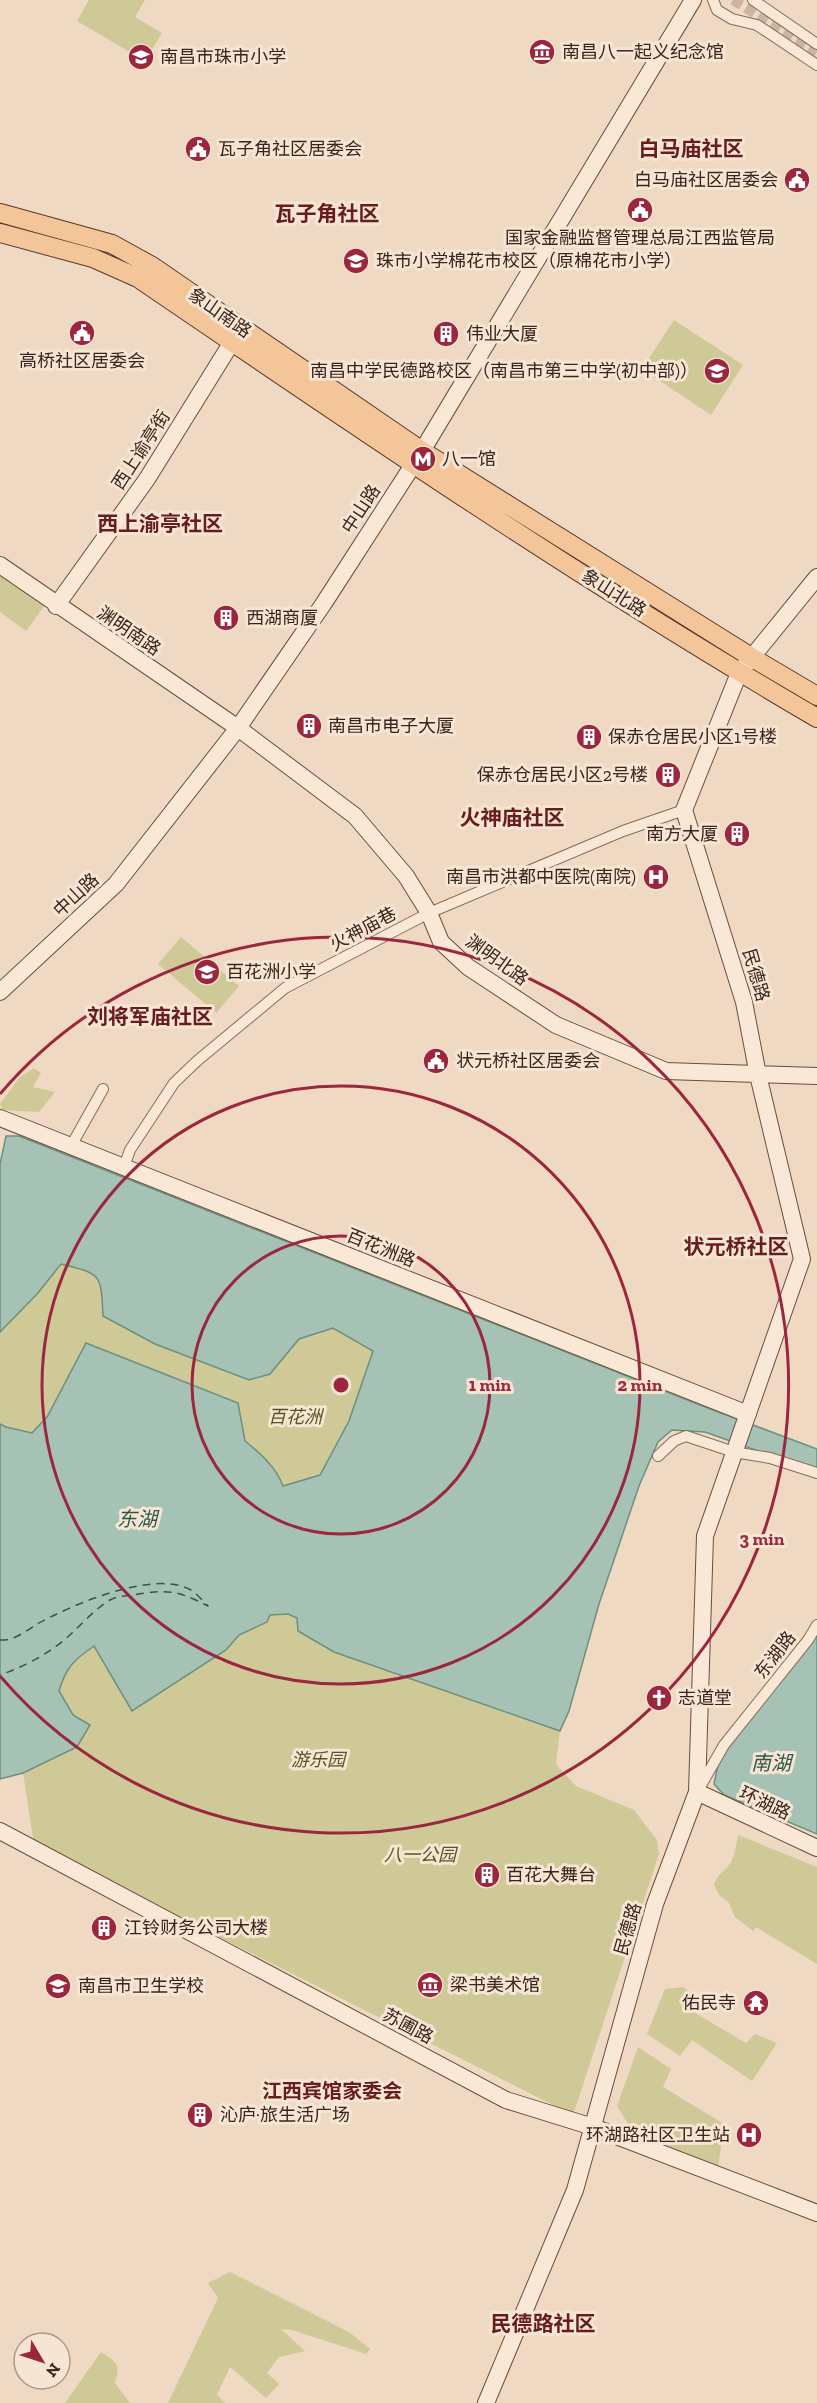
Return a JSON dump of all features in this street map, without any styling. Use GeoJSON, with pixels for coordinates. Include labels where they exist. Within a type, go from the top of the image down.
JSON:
{"type":"FeatureCollection","features":[{"type":"Feature","properties":{"kind":"main road","name":"中山路"},"geometry":{"type":"LineString","coordinates":[[0,992],[116,884],[238,728],[324,603],[417,458],[693,0]]}},
{"type":"Feature","properties":{"kind":"main road","name":"象山南路"},"geometry":{"type":"LineString","coordinates":[[0,213],[112,244],[152,266],[417,458]]}},
{"type":"Feature","properties":{"kind":"main road","name":"象山南路"},"geometry":{"type":"LineString","coordinates":[[3,237],[93,258],[125,271],[232,342],[417,458]]}},
{"type":"Feature","properties":{"kind":"main road","name":"西上谕亭街"},"geometry":{"type":"LineString","coordinates":[[56,606],[147,479],[232,342]]}},
{"type":"Feature","properties":{"kind":"main road","name":"象山北路"},"geometry":{"type":"LineString","coordinates":[[417,458],[817,696]]}},
{"type":"Feature","properties":{"kind":"main road","name":"象山北路"},"geometry":{"type":"LineString","coordinates":[[417,458],[740,673],[817,718]]}},
{"type":"Feature","properties":{"kind":"main road","name":"渊明南路"},"geometry":{"type":"LineString","coordinates":[[0,566],[238,728]]}},
{"type":"Feature","properties":{"kind":"main road"},"geometry":{"type":"LineString","coordinates":[[684,810],[740,673],[817,577]]}},
{"type":"Feature","properties":{"kind":"main road","name":"渊明北路"},"geometry":{"type":"LineString","coordinates":[[238,728],[355,816],[406,876],[429,914],[441,942],[468,967],[556,1025],[666,1071],[817,1076]]}},
{"type":"Feature","properties":{"kind":"main road","name":"民德路"},"geometry":{"type":"LineString","coordinates":[[486,2403],[575,2190],[655,1904],[696,1792],[705,1536],[802,1259],[758,1075],[744,1002],[684,810]]}},
{"type":"Feature","properties":{"kind":"main road","name":"百花洲路"},"geometry":{"type":"LineString","coordinates":[[0,1118],[748,1414]]}},
{"type":"Feature","properties":{"kind":"main road","name":"环湖路"},"geometry":{"type":"LineString","coordinates":[[696,1792],[817,1848]]}},
{"type":"Feature","properties":{"kind":"main road","name":"苏圃路"},"geometry":{"type":"LineString","coordinates":[[1,1833],[506,2100],[593,2127],[817,2213]]}},
{"type":"Feature","properties":{"kind":"street"},"geometry":{"type":"LineString","coordinates":[[713,0],[717,10],[724,15],[736,21],[757,25],[817,65]]}},
{"type":"Feature","properties":{"kind":"street"},"geometry":{"type":"LineString","coordinates":[[753,0],[817,44]]}},
{"type":"Feature","properties":{"kind":"street","name":"火神庙巷"},"geometry":{"type":"LineString","coordinates":[[124,1167],[130,1150],[174,1083],[285,988],[429,914],[623,831],[684,810]]}},
{"type":"Feature","properties":{"kind":"street"},"geometry":{"type":"LineString","coordinates":[[71,1146],[103,1089]]}},
{"type":"Feature","properties":{"kind":"street"},"geometry":{"type":"LineString","coordinates":[[658,1456],[674,1441],[686,1436],[734,1452],[770,1458],[817,1473]]}},
{"type":"Feature","properties":{"kind":"street","name":"东湖路"},"geometry":{"type":"LineString","coordinates":[[696,1792],[724,1745],[808,1640],[817,1625]]}},
{"type":"Feature","properties":{"kind":"green space"},"geometry":{"type":"Polygon","coordinates":[[[89,0],[145,0],[135,17],[162,33],[145,61],[77,21],[89,0]]]}},
{"type":"Feature","properties":{"kind":"green space"},"geometry":{"type":"Polygon","coordinates":[[[674,320],[743,365],[711,415],[642,369],[674,320]]]}},
{"type":"Feature","properties":{"kind":"green space"},"geometry":{"type":"Polygon","coordinates":[[[0,572],[45,605],[26,631],[0,612],[0,572]]]}},
{"type":"Feature","properties":{"kind":"green space"},"geometry":{"type":"Polygon","coordinates":[[[181,937],[239,986],[216,1013],[158,964],[181,937]]]}},
{"type":"Feature","properties":{"kind":"green space"},"geometry":{"type":"Polygon","coordinates":[[[34,1068],[41,1073],[33,1087],[55,1092],[39,1112],[3,1110],[0,1104],[20,1077],[34,1068]]]}},
{"type":"Feature","properties":{"kind":"green space","name":"百花洲"},"geometry":{"type":"Polygon","coordinates":[[[61,1264],[85,1270],[97,1278],[102,1292],[103,1316],[155,1344],[248,1380],[270,1374],[299,1339],[334,1328],[373,1351],[349,1421],[320,1475],[283,1486],[272,1466],[245,1441],[86,1343],[47,1417],[32,1433],[0,1424],[0,1332],[38,1293],[61,1264]]]}},
{"type":"Feature","properties":{"kind":"green space","name":"八一公园"},"geometry":{"type":"Polygon","coordinates":[[[288,1614],[297,1618],[298,1631],[334,1652],[560,1731],[556,1764],[576,1786],[634,1810],[657,1840],[659,1854],[573,2115],[34,1844],[23,1773],[77,1747],[90,1726],[73,1715],[59,1691],[68,1670],[76,1660],[95,1646],[132,1711],[226,1650],[239,1635],[267,1622],[270,1615],[288,1614]]]}},
{"type":"Feature","properties":{"kind":"green space"},"geometry":{"type":"Polygon","coordinates":[[[738,1835],[817,1867],[817,1964],[756,1927],[753,1931],[735,1917],[729,1903],[719,1895],[714,1885],[731,1862],[738,1835]]]}},
{"type":"Feature","properties":{"kind":"green space"},"geometry":{"type":"Polygon","coordinates":[[[683,1987],[693,1995],[700,1997],[690,2010],[746,2043],[755,2034],[777,2043],[752,2081],[692,2040],[680,2056],[647,2034],[665,1989],[683,1987]]]}},
{"type":"Feature","properties":{"kind":"green space"},"geometry":{"type":"Polygon","coordinates":[[[638,2047],[671,2069],[663,2087],[724,2124],[718,2169],[653,2146],[630,2127],[617,2106],[638,2047]]]}},
{"type":"Feature","properties":{"kind":"green space"},"geometry":{"type":"Polygon","coordinates":[[[230,2272],[349,2332],[370,2349],[366,2354],[292,2330],[281,2329],[305,2351],[279,2357],[267,2373],[279,2384],[266,2398],[230,2367],[217,2395],[225,2403],[168,2403],[218,2298],[208,2283],[230,2272]]]}},
{"type":"Feature","properties":{"kind":"green space"},"geometry":{"type":"Polygon","coordinates":[[[101,2352],[116,2364],[115,2383],[130,2403],[65,2403],[101,2352]]]}},
{"type":"Feature","properties":{"kind":"water","name":"东湖"},"geometry":{"type":"Polygon","coordinates":[[[6,1136],[19,1136],[817,1449],[817,1472],[705,1432],[672,1430],[658,1442],[639,1486],[599,1604],[569,1711],[560,1731],[334,1652],[298,1631],[297,1618],[288,1614],[270,1615],[267,1622],[239,1635],[226,1650],[132,1711],[94,1646],[72,1665],[59,1691],[73,1715],[90,1725],[77,1747],[23,1773],[0,1779],[0,1424],[32,1433],[47,1417],[86,1343],[238,1403],[245,1441],[272,1467],[283,1486],[320,1475],[349,1421],[373,1351],[333,1328],[299,1339],[270,1374],[249,1380],[155,1344],[103,1316],[100,1284],[97,1278],[85,1270],[61,1264],[38,1293],[0,1332],[0,1164],[6,1136]]]}},
{"type":"Feature","properties":{"kind":"water","name":"南湖"},"geometry":{"type":"Polygon","coordinates":[[[817,1630],[817,1834],[724,1795],[714,1784],[719,1760],[817,1630]]]}},
{"type":"Feature","properties":{"kind":"ferry route"},"geometry":{"type":"LineString","coordinates":[[0,1640],[15,1637],[52,1616],[91,1599],[135,1587],[156,1584],[175,1585],[191,1590],[208,1606],[172,1592],[155,1592],[116,1598],[100,1607],[64,1640],[47,1652],[29,1663],[0,1675]]}},
{"type":"Feature","properties":{"kind":"tunnel"},"geometry":{"type":"LineString","coordinates":[[733,0],[817,52]]}},
{"type":"Feature","properties":{"kind":"place","name":"南昌八一起义纪念馆"},"geometry":{"type":"Point","coordinates":[542,52]}},
{"type":"Feature","properties":{"kind":"place","name":"南昌市珠市小学"},"geometry":{"type":"Point","coordinates":[141,57]}},
{"type":"Feature","properties":{"kind":"place","name":"瓦子角社区居委会"},"geometry":{"type":"Point","coordinates":[198,149]}},
{"type":"Feature","properties":{"kind":"place","name":"白马庙社区居委会"},"geometry":{"type":"Point","coordinates":[797,180]}},
{"type":"Feature","properties":{"kind":"place","name":"国家金融监督管理总局江西监管局"},"geometry":{"type":"Point","coordinates":[640,210]}},
{"type":"Feature","properties":{"kind":"place","name":"珠市小学棉花市校区（原棉花市小学）"},"geometry":{"type":"Point","coordinates":[356,261]}},
{"type":"Feature","properties":{"kind":"place","name":"高桥社区居委会"},"geometry":{"type":"Point","coordinates":[82,333]}},
{"type":"Feature","properties":{"kind":"place","name":"伟业大厦"},"geometry":{"type":"Point","coordinates":[446,334]}},
{"type":"Feature","properties":{"kind":"place","name":"南昌中学民德路校区（南昌市第三中学(初中部)）"},"geometry":{"type":"Point","coordinates":[717,371]}},
{"type":"Feature","properties":{"kind":"place","name":"八一馆"},"geometry":{"type":"Point","coordinates":[423,459]}},
{"type":"Feature","properties":{"kind":"place","name":"西湖商厦"},"geometry":{"type":"Point","coordinates":[226,618]}},
{"type":"Feature","properties":{"kind":"place","name":"南昌市电子大厦"},"geometry":{"type":"Point","coordinates":[309,726]}},
{"type":"Feature","properties":{"kind":"place","name":"保赤仓居民小区1号楼"},"geometry":{"type":"Point","coordinates":[589,737]}},
{"type":"Feature","properties":{"kind":"place","name":"保赤仓居民小区2号楼"},"geometry":{"type":"Point","coordinates":[668,775]}},
{"type":"Feature","properties":{"kind":"place","name":"南方大厦"},"geometry":{"type":"Point","coordinates":[737,834]}},
{"type":"Feature","properties":{"kind":"place","name":"南昌市洪都中医院(南院)"},"geometry":{"type":"Point","coordinates":[656,877]}},
{"type":"Feature","properties":{"kind":"place","name":"百花洲小学"},"geometry":{"type":"Point","coordinates":[207,972]}},
{"type":"Feature","properties":{"kind":"place","name":"状元桥社区居委会"},"geometry":{"type":"Point","coordinates":[436,1061]}},
{"type":"Feature","properties":{"kind":"place","name":"志道堂"},"geometry":{"type":"Point","coordinates":[659,1698]}},
{"type":"Feature","properties":{"kind":"place","name":"百花大舞台"},"geometry":{"type":"Point","coordinates":[487,1875]}},
{"type":"Feature","properties":{"kind":"place","name":"江铃财务公司大楼"},"geometry":{"type":"Point","coordinates":[104,1928]}},
{"type":"Feature","properties":{"kind":"place","name":"梁书美术馆"},"geometry":{"type":"Point","coordinates":[430,1985]}},
{"type":"Feature","properties":{"kind":"place","name":"南昌市卫生学校"},"geometry":{"type":"Point","coordinates":[58,1986]}},
{"type":"Feature","properties":{"kind":"place","name":"佑民寺"},"geometry":{"type":"Point","coordinates":[756,2003]}},
{"type":"Feature","properties":{"kind":"place","name":"沁庐·旅生活广场"},"geometry":{"type":"Point","coordinates":[200,2115]}},
{"type":"Feature","properties":{"kind":"place","name":"环湖路社区卫生站"},"geometry":{"type":"Point","coordinates":[749,2135]}},
{"type":"Feature","properties":{"kind":"district","name":"白马庙社区"},"geometry":{"type":"Point","coordinates":[691,149]}},
{"type":"Feature","properties":{"kind":"district","name":"瓦子角社区"},"geometry":{"type":"Point","coordinates":[327,214]}},
{"type":"Feature","properties":{"kind":"district","name":"西上渝亭社区"},"geometry":{"type":"Point","coordinates":[160,524]}},
{"type":"Feature","properties":{"kind":"district","name":"火神庙社区"},"geometry":{"type":"Point","coordinates":[512,818]}},
{"type":"Feature","properties":{"kind":"district","name":"刘将军庙社区"},"geometry":{"type":"Point","coordinates":[150,1017]}},
{"type":"Feature","properties":{"kind":"district","name":"状元桥社区"},"geometry":{"type":"Point","coordinates":[736,1247]}},
{"type":"Feature","properties":{"kind":"district","name":"江西宾馆家委会"},"geometry":{"type":"Point","coordinates":[332,2091]}},
{"type":"Feature","properties":{"kind":"district","name":"民德路社区"},"geometry":{"type":"Point","coordinates":[543,2324]}},
{"type":"Feature","properties":{"kind":"park label","name":"游乐园"},"geometry":{"type":"Point","coordinates":[318,1760]}}]}
